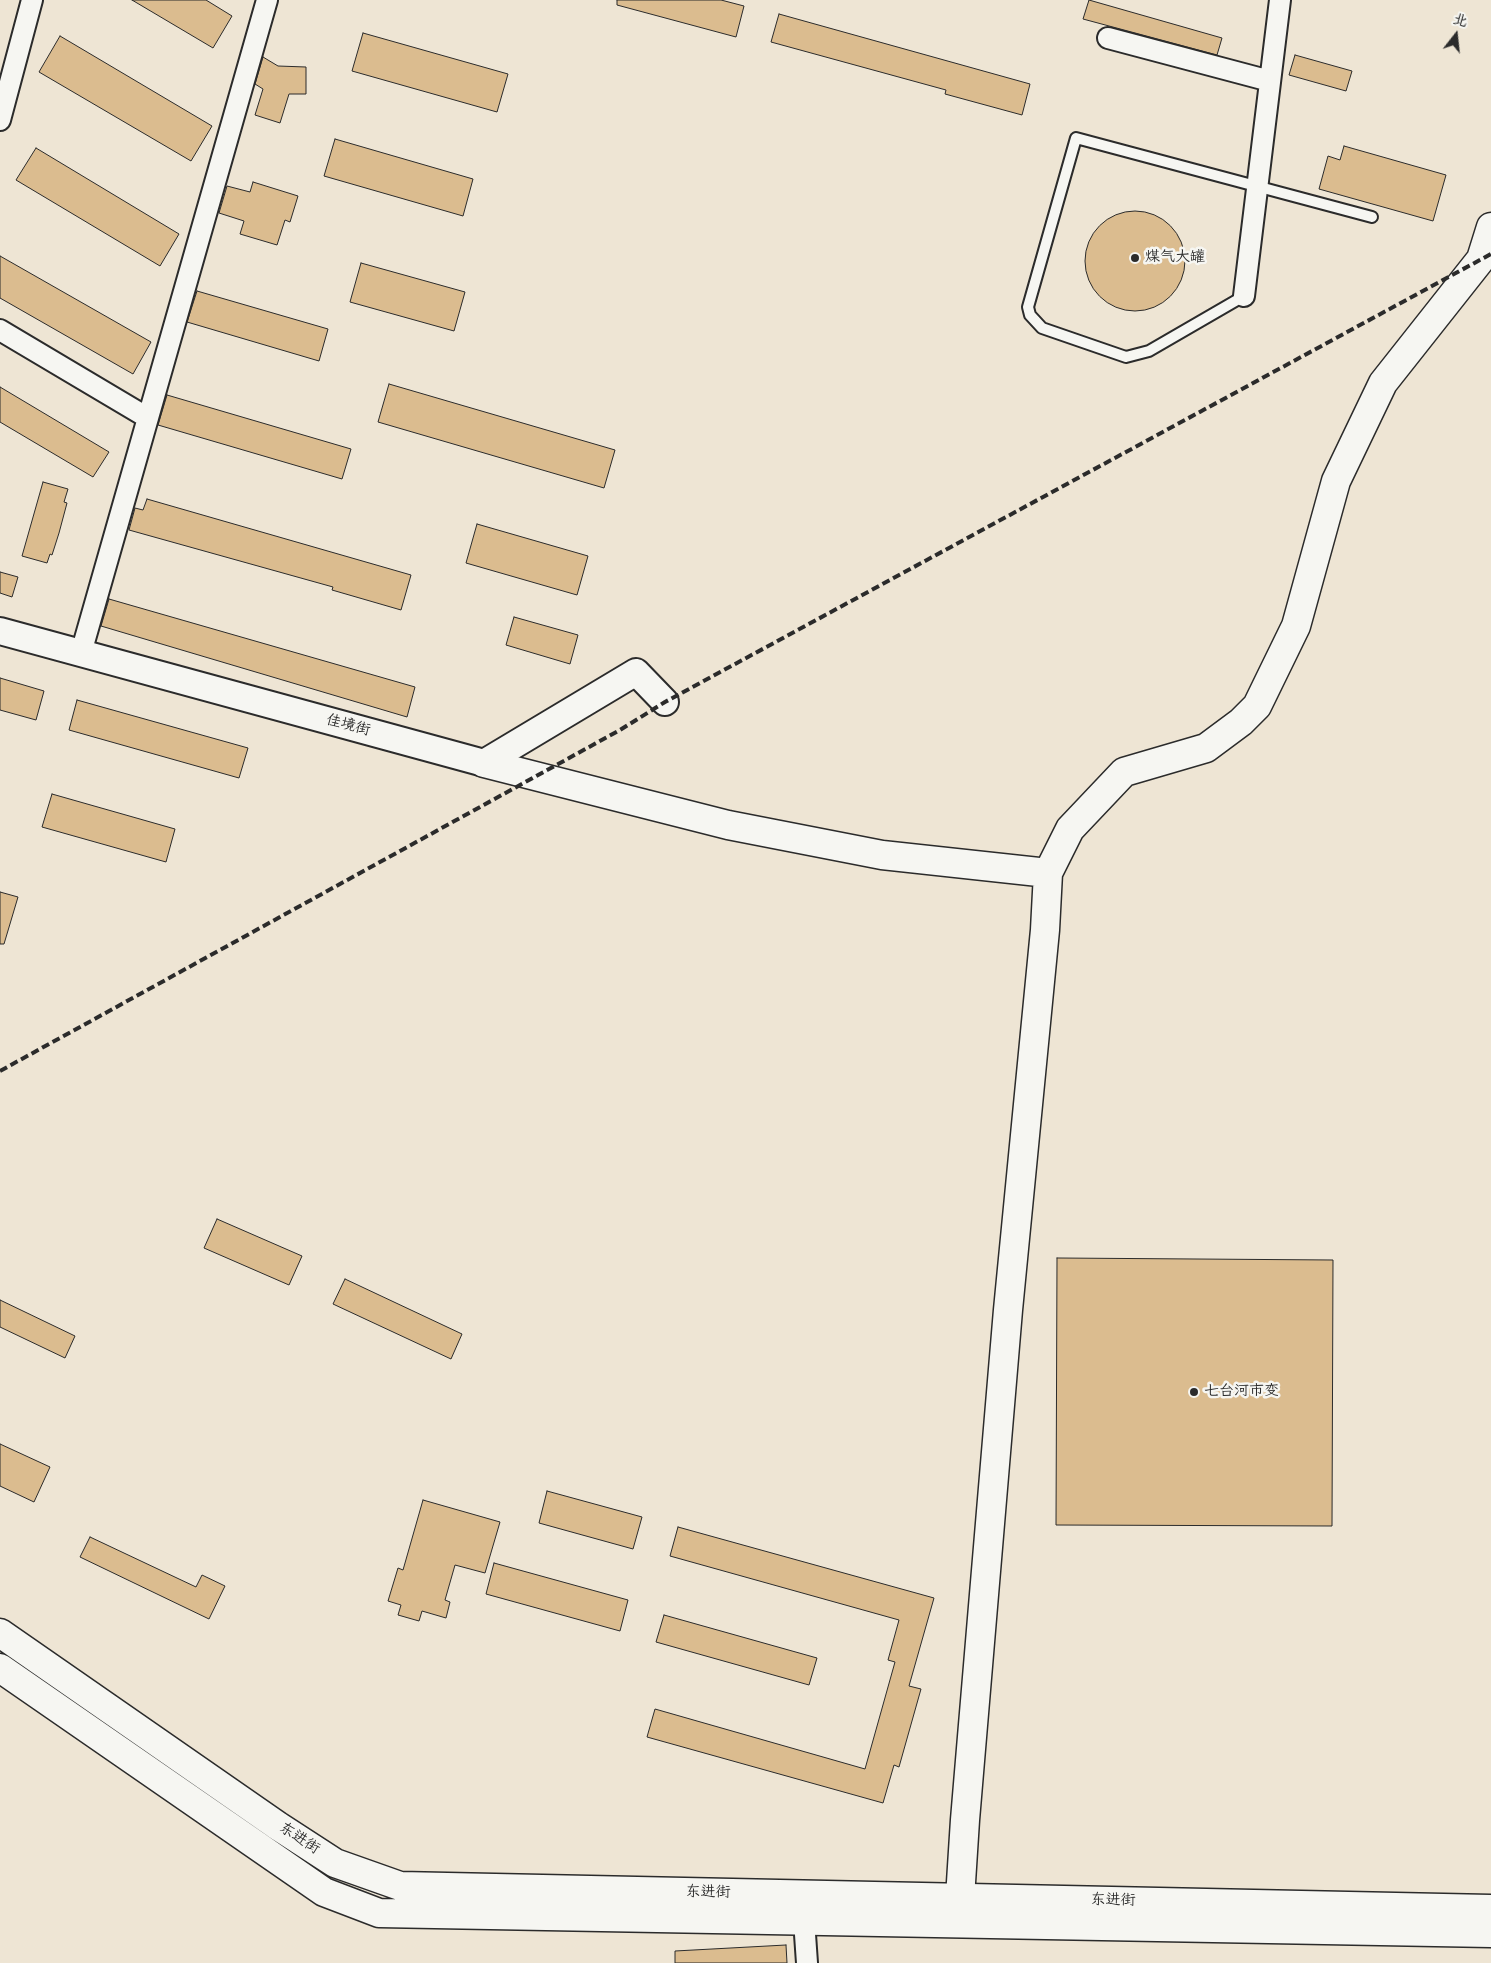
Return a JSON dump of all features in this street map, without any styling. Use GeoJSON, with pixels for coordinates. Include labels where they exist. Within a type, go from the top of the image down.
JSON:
{"type":"FeatureCollection","features":[{"type":"Feature","properties":{"kind":"main road"},"geometry":{"type":"LineString","coordinates":[[960,1898],[1008,1310],[1044,940],[1048,873],[1070,829],[1124,772],[1206,748],[1241,722],[1257,706],[1296,626],[1336,482],[1383,383],[1481,259],[1491,227]]}},
{"type":"Feature","properties":{"kind":"main road"},"geometry":{"type":"LineString","coordinates":[[484,763],[728,825],[882,856],[1048,873]]}},
{"type":"Feature","properties":{"kind":"main road","name":"东进街"},"geometry":{"type":"LineString","coordinates":[[0,1633],[278,1826],[326,1857],[334,1862],[400,1886],[1491,1909]]}},
{"type":"Feature","properties":{"kind":"main road","name":"东进街"},"geometry":{"type":"LineString","coordinates":[[0,1668],[324,1892],[379,1913],[1491,1933]]}},
{"type":"Feature","properties":{"kind":"street"},"geometry":{"type":"LineString","coordinates":[[80,653],[267,0]]}},
{"type":"Feature","properties":{"kind":"street"},"geometry":{"type":"LineString","coordinates":[[1244,296],[1280,0]]}},
{"type":"Feature","properties":{"kind":"street"},"geometry":{"type":"LineString","coordinates":[[1,115],[28,2]]}},
{"type":"Feature","properties":{"kind":"street"},"geometry":{"type":"LineString","coordinates":[[1108,38],[1270,81]]}},
{"type":"Feature","properties":{"kind":"street"},"geometry":{"type":"LineString","coordinates":[[0,330],[148,418]]}},
{"type":"Feature","properties":{"kind":"street","name":"佳境街"},"geometry":{"type":"LineString","coordinates":[[0,631],[484,763]]}},
{"type":"Feature","properties":{"kind":"street"},"geometry":{"type":"LineString","coordinates":[[484,763],[636,672],[665,702]]}},
{"type":"Feature","properties":{"kind":"street"},"geometry":{"type":"LineString","coordinates":[[804,1920],[808,1963]]}},
{"type":"Feature","properties":{"kind":"lane"},"geometry":{"type":"LineString","coordinates":[[1244,296],[1149,351],[1126,357],[1042,328],[1030,316],[1028,307],[1076,138],[1372,217]]}},
{"type":"Feature","properties":{"kind":"building"},"geometry":{"type":"Polygon","coordinates":[[[132,0],[206,0],[232,16],[213,48],[132,0]]]}},
{"type":"Feature","properties":{"kind":"building"},"geometry":{"type":"Polygon","coordinates":[[[617,0],[721,0],[744,6],[736,37],[617,5],[617,0]]]}},
{"type":"Feature","properties":{"kind":"building"},"geometry":{"type":"Polygon","coordinates":[[[1089,0],[1222,38],[1217,55],[1083,19],[1089,0]]]}},
{"type":"Feature","properties":{"kind":"building"},"geometry":{"type":"Polygon","coordinates":[[[779,14],[1030,84],[1022,115],[945,94],[946,90],[771,42],[779,14]]]}},
{"type":"Feature","properties":{"kind":"building"},"geometry":{"type":"Polygon","coordinates":[[[363,33],[508,74],[497,112],[352,71],[363,33]]]}},
{"type":"Feature","properties":{"kind":"building"},"geometry":{"type":"Polygon","coordinates":[[[60,36],[212,126],[191,161],[39,72],[60,36]]]}},
{"type":"Feature","properties":{"kind":"building"},"geometry":{"type":"Polygon","coordinates":[[[1295,55],[1352,71],[1346,91],[1289,75],[1295,55]]]}},
{"type":"Feature","properties":{"kind":"building"},"geometry":{"type":"Polygon","coordinates":[[[263,57],[278,66],[306,67],[306,94],[289,94],[280,123],[255,115],[263,89],[255,84],[263,57]]]}},
{"type":"Feature","properties":{"kind":"building"},"geometry":{"type":"Polygon","coordinates":[[[335,139],[473,179],[463,216],[324,176],[335,139]]]}},
{"type":"Feature","properties":{"kind":"building"},"geometry":{"type":"Polygon","coordinates":[[[1344,146],[1446,175],[1433,221],[1319,189],[1328,156],[1340,160],[1344,146]]]}},
{"type":"Feature","properties":{"kind":"building"},"geometry":{"type":"Polygon","coordinates":[[[36,148],[179,234],[160,266],[16,180],[36,148]]]}},
{"type":"Feature","properties":{"kind":"building"},"geometry":{"type":"Polygon","coordinates":[[[253,182],[298,196],[290,222],[285,220],[277,245],[240,234],[244,221],[219,213],[227,186],[250,192],[253,182]]]}},
{"type":"Feature","properties":{"kind":"building","name":"煤气大罐"},"geometry":{"type":"Polygon","coordinates":[[[1135,211],[1145,212],[1163,219],[1177,233],[1184,251],[1184,271],[1177,289],[1163,303],[1145,310],[1135,311],[1125,310],[1107,303],[1093,289],[1086,271],[1085,261],[1086,251],[1093,233],[1107,219],[1125,212],[1135,211]]]}},
{"type":"Feature","properties":{"kind":"building"},"geometry":{"type":"Polygon","coordinates":[[[0,256],[151,342],[133,374],[0,298],[0,256]]]}},
{"type":"Feature","properties":{"kind":"building"},"geometry":{"type":"Polygon","coordinates":[[[361,263],[465,292],[454,331],[350,302],[361,263]]]}},
{"type":"Feature","properties":{"kind":"building"},"geometry":{"type":"Polygon","coordinates":[[[197,291],[328,329],[319,361],[187,322],[197,291]]]}},
{"type":"Feature","properties":{"kind":"building"},"geometry":{"type":"Polygon","coordinates":[[[389,384],[615,450],[604,488],[378,422],[389,384]]]}},
{"type":"Feature","properties":{"kind":"building"},"geometry":{"type":"Polygon","coordinates":[[[0,387],[109,452],[93,477],[0,422],[0,387]]]}},
{"type":"Feature","properties":{"kind":"building"},"geometry":{"type":"Polygon","coordinates":[[[167,395],[351,449],[342,479],[158,425],[167,395]]]}},
{"type":"Feature","properties":{"kind":"building"},"geometry":{"type":"Polygon","coordinates":[[[43,482],[68,489],[64,502],[67,503],[59,533],[52,555],[50,554],[47,563],[22,556],[43,482]]]}},
{"type":"Feature","properties":{"kind":"building"},"geometry":{"type":"Polygon","coordinates":[[[147,499],[411,575],[401,610],[332,590],[333,587],[129,530],[135,508],[143,510],[147,499]]]}},
{"type":"Feature","properties":{"kind":"building"},"geometry":{"type":"Polygon","coordinates":[[[477,524],[588,556],[577,595],[466,563],[477,524]]]}},
{"type":"Feature","properties":{"kind":"building"},"geometry":{"type":"Polygon","coordinates":[[[0,572],[18,577],[12,597],[0,593],[0,572]]]}},
{"type":"Feature","properties":{"kind":"building"},"geometry":{"type":"Polygon","coordinates":[[[109,599],[415,687],[407,717],[101,626],[109,599]]]}},
{"type":"Feature","properties":{"kind":"building"},"geometry":{"type":"Polygon","coordinates":[[[514,617],[578,635],[570,664],[506,645],[514,617]]]}},
{"type":"Feature","properties":{"kind":"building"},"geometry":{"type":"Polygon","coordinates":[[[0,678],[44,691],[36,720],[0,710],[0,678]]]}},
{"type":"Feature","properties":{"kind":"building"},"geometry":{"type":"Polygon","coordinates":[[[77,700],[248,748],[239,778],[69,730],[77,700]]]}},
{"type":"Feature","properties":{"kind":"building"},"geometry":{"type":"Polygon","coordinates":[[[52,794],[175,829],[166,862],[42,827],[52,794]]]}},
{"type":"Feature","properties":{"kind":"building"},"geometry":{"type":"Polygon","coordinates":[[[0,892],[18,897],[4,944],[0,944],[0,892]]]}},
{"type":"Feature","properties":{"kind":"building"},"geometry":{"type":"Polygon","coordinates":[[[217,1219],[302,1256],[289,1285],[204,1248],[217,1219]]]}},
{"type":"Feature","properties":{"kind":"building","name":"七台河市变"},"geometry":{"type":"Polygon","coordinates":[[[1057,1258],[1333,1260],[1332,1526],[1056,1525],[1057,1258]]]}},
{"type":"Feature","properties":{"kind":"building"},"geometry":{"type":"Polygon","coordinates":[[[345,1279],[462,1334],[451,1359],[333,1304],[345,1279]]]}},
{"type":"Feature","properties":{"kind":"building"},"geometry":{"type":"Polygon","coordinates":[[[0,1300],[75,1336],[65,1358],[0,1327],[0,1300]]]}},
{"type":"Feature","properties":{"kind":"building"},"geometry":{"type":"Polygon","coordinates":[[[0,1444],[50,1467],[34,1502],[0,1486],[0,1444]]]}},
{"type":"Feature","properties":{"kind":"building"},"geometry":{"type":"Polygon","coordinates":[[[547,1491],[642,1517],[633,1549],[539,1523],[547,1491]]]}},
{"type":"Feature","properties":{"kind":"building"},"geometry":{"type":"Polygon","coordinates":[[[423,1500],[500,1522],[485,1573],[455,1565],[445,1600],[450,1602],[446,1618],[422,1611],[419,1621],[398,1615],[401,1605],[388,1601],[398,1568],[403,1570],[423,1500]]]}},
{"type":"Feature","properties":{"kind":"building"},"geometry":{"type":"Polygon","coordinates":[[[678,1527],[934,1598],[909,1686],[921,1689],[899,1767],[894,1765],[883,1803],[647,1737],[655,1709],[865,1769],[895,1662],[888,1660],[899,1620],[670,1556],[678,1527]]]}},
{"type":"Feature","properties":{"kind":"building"},"geometry":{"type":"Polygon","coordinates":[[[90,1537],[196,1587],[202,1575],[225,1586],[209,1619],[80,1557],[90,1537]]]}},
{"type":"Feature","properties":{"kind":"building"},"geometry":{"type":"Polygon","coordinates":[[[494,1563],[628,1600],[620,1631],[486,1594],[494,1563]]]}},
{"type":"Feature","properties":{"kind":"building"},"geometry":{"type":"Polygon","coordinates":[[[664,1615],[817,1658],[809,1685],[656,1642],[664,1615]]]}},
{"type":"Feature","properties":{"kind":"building"},"geometry":{"type":"Polygon","coordinates":[[[786,1945],[787,1963],[675,1963],[675,1951],[786,1945]]]}},
{"type":"Feature","properties":{"kind":"railway"},"geometry":{"type":"LineString","coordinates":[[0,1071],[620,730],[665,702],[1491,254]]}},
{"type":"Feature","properties":{"kind":"place","name":"煤气大罐"},"geometry":{"type":"Point","coordinates":[1135,258]}},
{"type":"Feature","properties":{"kind":"place","name":"七台河市变"},"geometry":{"type":"Point","coordinates":[1194,1392]}}]}
